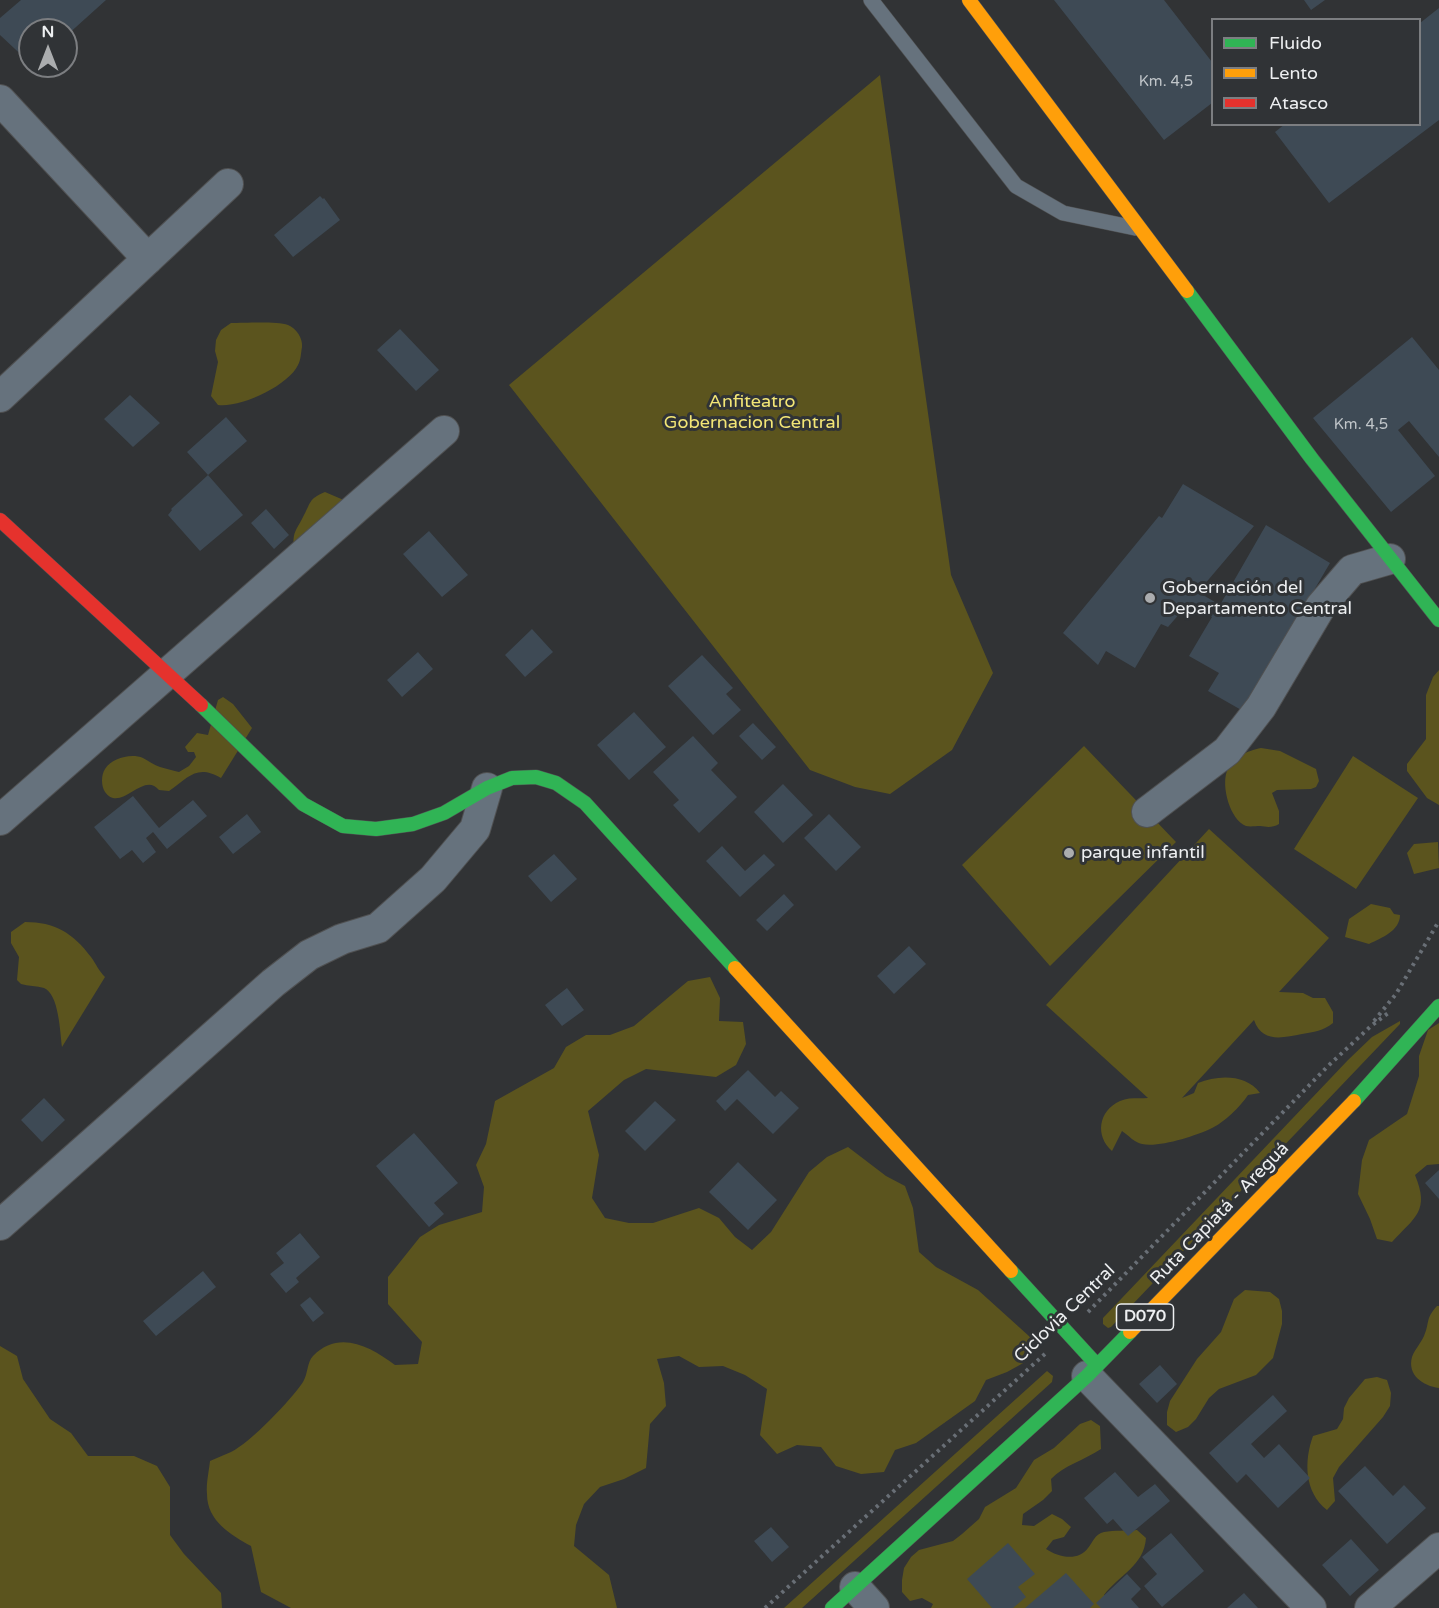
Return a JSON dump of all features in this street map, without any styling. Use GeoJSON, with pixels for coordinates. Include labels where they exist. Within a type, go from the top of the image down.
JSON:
{"type":"FeatureCollection","features":[{"type":"Feature","properties":{"kind":"street"},"geometry":{"type":"LineString","coordinates":[[969,0],[1312,459],[1439,620]]}},
{"type":"Feature","properties":{"kind":"street"},"geometry":{"type":"LineString","coordinates":[[0,100],[148,259]]}},
{"type":"Feature","properties":{"kind":"street"},"geometry":{"type":"LineString","coordinates":[[0,397],[228,184]]}},
{"type":"Feature","properties":{"kind":"street"},"geometry":{"type":"LineString","coordinates":[[0,820],[444,430]]}},
{"type":"Feature","properties":{"kind":"street"},"geometry":{"type":"LineString","coordinates":[[0,520],[167,673],[303,804],[343,826],[376,829],[413,824],[444,813],[487,788],[512,778],[536,777],[556,783],[585,803],[1068,1333],[1092,1370],[1311,1608]]}},
{"type":"Feature","properties":{"kind":"street"},"geometry":{"type":"LineString","coordinates":[[1147,812],[1227,751],[1261,707],[1321,606],[1352,570],[1390,559]]}},
{"type":"Feature","properties":{"kind":"street"},"geometry":{"type":"LineString","coordinates":[[0,1225],[273,983],[309,955],[342,939],[378,928],[433,879],[475,829],[487,788]]}},
{"type":"Feature","properties":{"kind":"street","name":"Ruta Capiatá - Areguá"},"geometry":{"type":"LineString","coordinates":[[832,1608],[864,1598],[1332,1125],[1439,1006]]}},
{"type":"Feature","properties":{"kind":"street"},"geometry":{"type":"LineString","coordinates":[[1370,1608],[1439,1548]]}},
{"type":"Feature","properties":{"kind":"lane"},"geometry":{"type":"LineString","coordinates":[[871,0],[1016,186],[1064,213],[1140,229]]}},
{"type":"Feature","properties":{"kind":"path","name":"Ciclovia Central"},"geometry":{"type":"LineString","coordinates":[[1371,1026],[1396,994],[1439,921]]}},
{"type":"Feature","properties":{"kind":"path","name":"Ciclovia Central"},"geometry":{"type":"LineString","coordinates":[[765,1608],[1068,1333],[1328,1065],[1371,1026],[1400,1004]]}},
{"type":"Feature","properties":{"kind":"green space","name":"Anfiteatro Gobernacion Central"},"geometry":{"type":"Polygon","coordinates":[[[880,75],[951,575],[993,673],[952,750],[890,794],[855,787],[810,770],[509,385],[880,75]]]}},
{"type":"Feature","properties":{"kind":"green space"},"geometry":{"type":"Polygon","coordinates":[[[231,323],[288,325],[294,328],[300,337],[301,356],[293,373],[274,388],[238,403],[218,405],[211,396],[218,362],[215,351],[216,340],[221,330],[231,323]]]}},
{"type":"Feature","properties":{"kind":"green space"},"geometry":{"type":"Polygon","coordinates":[[[325,492],[346,501],[294,550],[295,532],[309,505],[313,499],[325,492]]]}},
{"type":"Feature","properties":{"kind":"green space"},"geometry":{"type":"Polygon","coordinates":[[[1439,670],[1439,805],[1427,798],[1407,771],[1407,764],[1426,739],[1426,695],[1433,677],[1439,670]]]}},
{"type":"Feature","properties":{"kind":"green space"},"geometry":{"type":"Polygon","coordinates":[[[223,697],[233,704],[252,728],[221,778],[206,772],[199,772],[169,791],[146,785],[118,798],[111,797],[105,792],[102,784],[104,771],[112,762],[122,758],[133,756],[143,758],[160,767],[179,772],[189,766],[196,757],[194,752],[188,752],[185,747],[197,733],[208,735],[218,700],[223,697]]]}},
{"type":"Feature","properties":{"kind":"green space","name":"parque infantil"},"geometry":{"type":"Polygon","coordinates":[[[1084,746],[1176,842],[1050,966],[962,865],[1084,746]]]}},
{"type":"Feature","properties":{"kind":"green space"},"geometry":{"type":"Polygon","coordinates":[[[1261,748],[1280,751],[1316,769],[1319,781],[1316,787],[1311,789],[1277,790],[1272,793],[1279,811],[1279,824],[1270,827],[1246,826],[1240,823],[1231,810],[1225,785],[1225,777],[1232,762],[1245,753],[1261,748]]]}},
{"type":"Feature","properties":{"kind":"green space"},"geometry":{"type":"Polygon","coordinates":[[[1353,756],[1418,798],[1356,889],[1294,849],[1353,756]]]}},
{"type":"Feature","properties":{"kind":"green space"},"geometry":{"type":"Polygon","coordinates":[[[1209,829],[1329,938],[1279,992],[1303,993],[1313,998],[1325,998],[1333,1012],[1333,1023],[1318,1031],[1274,1037],[1262,1032],[1254,1020],[1182,1098],[1194,1093],[1198,1083],[1223,1078],[1240,1079],[1260,1093],[1248,1095],[1226,1119],[1203,1132],[1176,1141],[1149,1145],[1137,1142],[1122,1131],[1112,1151],[1101,1131],[1103,1117],[1107,1111],[1123,1100],[1148,1098],[1046,1005],[1209,829]]]}},
{"type":"Feature","properties":{"kind":"green space"},"geometry":{"type":"Polygon","coordinates":[[[1438,842],[1439,868],[1414,874],[1407,853],[1414,844],[1438,842]]]}},
{"type":"Feature","properties":{"kind":"green space"},"geometry":{"type":"Polygon","coordinates":[[[1371,904],[1390,908],[1394,914],[1400,915],[1397,925],[1389,933],[1369,944],[1345,937],[1349,919],[1371,904]]]}},
{"type":"Feature","properties":{"kind":"green space"},"geometry":{"type":"Polygon","coordinates":[[[25,922],[45,924],[63,930],[77,941],[105,977],[62,1047],[56,1005],[49,992],[44,988],[21,984],[17,980],[19,957],[11,943],[11,932],[25,922]]]}},
{"type":"Feature","properties":{"kind":"green space"},"geometry":{"type":"Polygon","coordinates":[[[710,977],[720,998],[719,1021],[743,1022],[746,1044],[736,1065],[716,1077],[646,1069],[624,1080],[588,1111],[599,1155],[592,1198],[605,1218],[629,1223],[653,1223],[699,1208],[719,1218],[735,1237],[752,1250],[771,1232],[809,1172],[827,1157],[848,1147],[886,1176],[905,1186],[913,1208],[919,1252],[936,1267],[978,1290],[1030,1337],[1027,1361],[986,1380],[975,1401],[916,1443],[895,1450],[884,1472],[861,1474],[836,1466],[821,1447],[797,1445],[777,1454],[760,1435],[767,1389],[745,1375],[723,1366],[699,1367],[679,1356],[657,1359],[664,1383],[666,1406],[650,1424],[646,1468],[600,1487],[584,1504],[576,1525],[574,1546],[609,1575],[617,1608],[291,1608],[261,1592],[251,1546],[228,1532],[211,1512],[207,1490],[210,1461],[239,1447],[270,1420],[298,1390],[305,1379],[313,1356],[333,1343],[344,1342],[365,1347],[395,1365],[418,1364],[422,1342],[388,1304],[388,1277],[420,1237],[439,1225],[482,1212],[484,1187],[476,1165],[486,1144],[495,1101],[554,1068],[566,1047],[586,1035],[610,1035],[634,1026],[688,981],[710,977]]]}},
{"type":"Feature","properties":{"kind":"green space"},"geometry":{"type":"Polygon","coordinates":[[[1400,1021],[1400,1024],[1111,1327],[1108,1328],[1103,1324],[1103,1318],[1348,1060],[1372,1037],[1400,1021]]]}},
{"type":"Feature","properties":{"kind":"green space"},"geometry":{"type":"Polygon","coordinates":[[[1439,1023],[1439,1164],[1427,1165],[1415,1175],[1421,1197],[1418,1213],[1392,1242],[1377,1239],[1358,1194],[1362,1160],[1369,1140],[1407,1114],[1419,1076],[1419,1056],[1428,1030],[1439,1023]]]}},
{"type":"Feature","properties":{"kind":"green space"},"geometry":{"type":"Polygon","coordinates":[[[1245,1290],[1270,1292],[1279,1299],[1282,1324],[1273,1358],[1256,1375],[1219,1389],[1209,1398],[1188,1427],[1176,1432],[1167,1425],[1170,1401],[1197,1359],[1221,1332],[1234,1299],[1245,1290]]]}},
{"type":"Feature","properties":{"kind":"green space"},"geometry":{"type":"Polygon","coordinates":[[[1439,1306],[1439,1388],[1427,1385],[1418,1379],[1411,1363],[1413,1354],[1424,1336],[1429,1318],[1439,1306]]]}},
{"type":"Feature","properties":{"kind":"green space"},"geometry":{"type":"Polygon","coordinates":[[[0,1346],[17,1356],[23,1379],[50,1419],[71,1433],[88,1456],[134,1456],[157,1466],[170,1487],[170,1535],[184,1554],[221,1593],[222,1608],[0,1608],[0,1346]]]}},
{"type":"Feature","properties":{"kind":"green space"},"geometry":{"type":"Polygon","coordinates":[[[1047,1371],[1053,1376],[1052,1382],[802,1608],[784,1608],[1047,1371]]]}},
{"type":"Feature","properties":{"kind":"green space"},"geometry":{"type":"Polygon","coordinates":[[[1377,1377],[1387,1380],[1391,1393],[1390,1406],[1339,1467],[1333,1478],[1335,1501],[1327,1510],[1319,1503],[1308,1476],[1308,1456],[1313,1436],[1337,1429],[1343,1419],[1344,1408],[1349,1398],[1365,1379],[1377,1377]]]}},
{"type":"Feature","properties":{"kind":"green space"},"geometry":{"type":"Polygon","coordinates":[[[1091,1420],[1100,1426],[1101,1449],[1062,1470],[1051,1479],[1052,1491],[1023,1514],[1022,1525],[1034,1526],[1052,1514],[1062,1519],[1071,1527],[1064,1537],[1053,1540],[1046,1549],[1068,1557],[1084,1552],[1101,1533],[1137,1530],[1146,1538],[1141,1556],[1104,1595],[1119,1608],[931,1608],[933,1604],[922,1598],[910,1601],[902,1592],[902,1580],[904,1568],[911,1557],[919,1550],[953,1541],[979,1519],[985,1507],[1016,1488],[1034,1460],[1054,1448],[1080,1424],[1091,1420]]]}},
{"type":"Feature","properties":{"kind":"building"},"geometry":{"type":"Polygon","coordinates":[[[21,0],[106,0],[78,25],[78,18],[18,18],[18,52],[0,35],[0,18],[21,0]]]}},
{"type":"Feature","properties":{"kind":"building"},"geometry":{"type":"Polygon","coordinates":[[[1054,0],[1164,0],[1211,61],[1211,104],[1164,140],[1054,0]]]}},
{"type":"Feature","properties":{"kind":"building"},"geometry":{"type":"Polygon","coordinates":[[[1304,0],[1325,0],[1311,10],[1304,0]]]}},
{"type":"Feature","properties":{"kind":"building"},"geometry":{"type":"Polygon","coordinates":[[[1439,8],[1439,120],[1329,203],[1275,132],[1282,126],[1421,126],[1421,22],[1439,8]]]}},
{"type":"Feature","properties":{"kind":"building"},"geometry":{"type":"Polygon","coordinates":[[[320,196],[340,220],[293,257],[274,235],[320,196]]]}},
{"type":"Feature","properties":{"kind":"building"},"geometry":{"type":"Polygon","coordinates":[[[400,329],[439,370],[416,391],[377,350],[400,329]]]}},
{"type":"Feature","properties":{"kind":"building"},"geometry":{"type":"Polygon","coordinates":[[[1412,337],[1439,370],[1439,457],[1409,421],[1398,430],[1435,476],[1391,512],[1313,418],[1412,337]]]}},
{"type":"Feature","properties":{"kind":"building"},"geometry":{"type":"Polygon","coordinates":[[[130,395],[160,423],[133,447],[104,419],[130,395]]]}},
{"type":"Feature","properties":{"kind":"building"},"geometry":{"type":"Polygon","coordinates":[[[226,417],[247,441],[208,475],[187,452],[226,417]]]}},
{"type":"Feature","properties":{"kind":"building"},"geometry":{"type":"Polygon","coordinates":[[[208,475],[243,515],[200,551],[168,515],[171,509],[208,475]]]}},
{"type":"Feature","properties":{"kind":"building","name":"Gobernación del Departamento Central"},"geometry":{"type":"Polygon","coordinates":[[[1183,484],[1254,526],[1198,592],[1220,605],[1266,525],[1330,563],[1243,711],[1208,691],[1219,673],[1189,656],[1212,617],[1188,604],[1168,627],[1161,624],[1135,668],[1106,651],[1098,665],[1063,633],[1159,516],[1162,518],[1183,484]]]}},
{"type":"Feature","properties":{"kind":"building"},"geometry":{"type":"Polygon","coordinates":[[[266,509],[289,535],[274,549],[251,523],[266,509]]]}},
{"type":"Feature","properties":{"kind":"building"},"geometry":{"type":"Polygon","coordinates":[[[429,531],[468,575],[442,597],[403,554],[429,531]]]}},
{"type":"Feature","properties":{"kind":"building"},"geometry":{"type":"Polygon","coordinates":[[[532,629],[553,652],[525,677],[505,655],[532,629]]]}},
{"type":"Feature","properties":{"kind":"building"},"geometry":{"type":"Polygon","coordinates":[[[418,652],[433,669],[402,697],[387,680],[418,652]]]}},
{"type":"Feature","properties":{"kind":"building"},"geometry":{"type":"Polygon","coordinates":[[[702,655],[733,688],[726,694],[741,710],[713,735],[668,686],[702,655]]]}},
{"type":"Feature","properties":{"kind":"building"},"geometry":{"type":"Polygon","coordinates":[[[634,712],[666,747],[629,780],[597,745],[634,712]]]}},
{"type":"Feature","properties":{"kind":"building"},"geometry":{"type":"Polygon","coordinates":[[[753,723],[776,747],[762,760],[739,736],[753,723]]]}},
{"type":"Feature","properties":{"kind":"building"},"geometry":{"type":"Polygon","coordinates":[[[693,736],[718,763],[711,770],[737,797],[699,833],[673,805],[679,800],[653,772],[693,736]]]}},
{"type":"Feature","properties":{"kind":"building"},"geometry":{"type":"Polygon","coordinates":[[[783,784],[813,815],[783,843],[754,812],[783,784]]]}},
{"type":"Feature","properties":{"kind":"building"},"geometry":{"type":"Polygon","coordinates":[[[133,796],[159,828],[193,800],[207,816],[167,849],[153,832],[146,838],[156,852],[143,863],[132,850],[120,859],[94,827],[133,796]]]}},
{"type":"Feature","properties":{"kind":"building"},"geometry":{"type":"Polygon","coordinates":[[[247,814],[261,832],[233,854],[219,837],[247,814]]]}},
{"type":"Feature","properties":{"kind":"building"},"geometry":{"type":"Polygon","coordinates":[[[829,814],[861,847],[836,871],[804,838],[829,814]]]}},
{"type":"Feature","properties":{"kind":"building"},"geometry":{"type":"Polygon","coordinates":[[[722,846],[745,871],[764,854],[775,865],[740,897],[706,861],[722,846]]]}},
{"type":"Feature","properties":{"kind":"building"},"geometry":{"type":"Polygon","coordinates":[[[554,854],[577,879],[551,902],[528,876],[554,854]]]}},
{"type":"Feature","properties":{"kind":"building"},"geometry":{"type":"Polygon","coordinates":[[[784,894],[794,905],[767,931],[756,920],[784,894]]]}},
{"type":"Feature","properties":{"kind":"building"},"geometry":{"type":"Polygon","coordinates":[[[909,946],[926,964],[894,994],[877,976],[909,946]]]}},
{"type":"Feature","properties":{"kind":"building"},"geometry":{"type":"Polygon","coordinates":[[[567,988],[584,1010],[562,1026],[545,1005],[567,988]]]}},
{"type":"Feature","properties":{"kind":"building"},"geometry":{"type":"Polygon","coordinates":[[[748,1070],[775,1097],[781,1091],[799,1108],[773,1134],[737,1099],[725,1111],[716,1101],[748,1070]]]}},
{"type":"Feature","properties":{"kind":"building"},"geometry":{"type":"Polygon","coordinates":[[[44,1098],[65,1120],[42,1142],[21,1120],[44,1098]]]}},
{"type":"Feature","properties":{"kind":"building"},"geometry":{"type":"Polygon","coordinates":[[[655,1101],[676,1120],[645,1151],[625,1131],[655,1101]]]}},
{"type":"Feature","properties":{"kind":"building"},"geometry":{"type":"Polygon","coordinates":[[[414,1133],[458,1183],[434,1203],[444,1214],[429,1227],[376,1166],[414,1133]]]}},
{"type":"Feature","properties":{"kind":"building"},"geometry":{"type":"Polygon","coordinates":[[[738,1162],[777,1200],[748,1230],[709,1192],[738,1162]]]}},
{"type":"Feature","properties":{"kind":"building"},"geometry":{"type":"Polygon","coordinates":[[[1439,1170],[1439,1199],[1425,1183],[1439,1170]]]}},
{"type":"Feature","properties":{"kind":"building"},"geometry":{"type":"Polygon","coordinates":[[[300,1233],[320,1257],[296,1278],[299,1282],[286,1293],[270,1274],[284,1263],[276,1253],[300,1233]]]}},
{"type":"Feature","properties":{"kind":"building"},"geometry":{"type":"Polygon","coordinates":[[[203,1271],[216,1287],[156,1336],[143,1321],[203,1271]]]}},
{"type":"Feature","properties":{"kind":"building"},"geometry":{"type":"Polygon","coordinates":[[[310,1297],[324,1313],[313,1322],[300,1305],[310,1297]]]}},
{"type":"Feature","properties":{"kind":"building"},"geometry":{"type":"Polygon","coordinates":[[[1160,1365],[1177,1384],[1157,1403],[1139,1384],[1160,1365]]]}},
{"type":"Feature","properties":{"kind":"building"},"geometry":{"type":"Polygon","coordinates":[[[1273,1395],[1287,1411],[1251,1444],[1264,1458],[1279,1444],[1310,1478],[1278,1508],[1246,1474],[1237,1483],[1209,1453],[1273,1395]]]}},
{"type":"Feature","properties":{"kind":"building"},"geometry":{"type":"Polygon","coordinates":[[[1365,1466],[1393,1496],[1404,1485],[1426,1508],[1387,1544],[1338,1491],[1365,1466]]]}},
{"type":"Feature","properties":{"kind":"building"},"geometry":{"type":"Polygon","coordinates":[[[1115,1472],[1138,1497],[1155,1484],[1170,1501],[1128,1536],[1113,1519],[1107,1524],[1084,1498],[1115,1472]]]}},
{"type":"Feature","properties":{"kind":"building"},"geometry":{"type":"Polygon","coordinates":[[[771,1527],[789,1547],[772,1562],[754,1541],[771,1527]]]}},
{"type":"Feature","properties":{"kind":"building"},"geometry":{"type":"Polygon","coordinates":[[[1171,1533],[1204,1571],[1162,1607],[1144,1586],[1157,1574],[1142,1557],[1171,1533]]]}},
{"type":"Feature","properties":{"kind":"building"},"geometry":{"type":"Polygon","coordinates":[[[1351,1539],[1379,1570],[1350,1596],[1322,1565],[1351,1539]]]}},
{"type":"Feature","properties":{"kind":"building"},"geometry":{"type":"Polygon","coordinates":[[[1008,1543],[1035,1574],[1018,1587],[1026,1597],[1013,1608],[992,1608],[967,1579],[1008,1543]]]}},
{"type":"Feature","properties":{"kind":"building"},"geometry":{"type":"Polygon","coordinates":[[[1066,1573],[1094,1604],[1090,1608],[1025,1608],[1066,1573]]]}},
{"type":"Feature","properties":{"kind":"building"},"geometry":{"type":"Polygon","coordinates":[[[1127,1574],[1141,1589],[1131,1599],[1139,1608],[1101,1608],[1096,1603],[1127,1574]]]}},
{"type":"Feature","properties":{"kind":"building"},"geometry":{"type":"Polygon","coordinates":[[[1244,1593],[1258,1608],[1227,1608],[1244,1593]]]}},
{"type":"Feature","properties":{"kind":"traffic: fast"},"geometry":{"type":"LineString","coordinates":[[1187,291],[1312,459],[1439,620]]}},
{"type":"Feature","properties":{"kind":"traffic: fast"},"geometry":{"type":"LineString","coordinates":[[201,705],[303,804],[343,826],[376,829],[413,824],[444,813],[487,788],[512,778],[536,777],[556,783],[585,803],[735,968]]}},
{"type":"Feature","properties":{"kind":"traffic: fast"},"geometry":{"type":"LineString","coordinates":[[1354,1101],[1439,1006]]}},
{"type":"Feature","properties":{"kind":"traffic: fast"},"geometry":{"type":"LineString","coordinates":[[1011,1271],[1097,1365]]}},
{"type":"Feature","properties":{"kind":"traffic: fast"},"geometry":{"type":"LineString","coordinates":[[832,1608],[1087,1376],[1130,1332]]}},
{"type":"Feature","properties":{"kind":"traffic: slow"},"geometry":{"type":"LineString","coordinates":[[969,0],[1187,291]]}},
{"type":"Feature","properties":{"kind":"traffic: slow"},"geometry":{"type":"LineString","coordinates":[[735,968],[1011,1271]]}},
{"type":"Feature","properties":{"kind":"traffic: slow"},"geometry":{"type":"LineString","coordinates":[[1130,1332],[1354,1101]]}},
{"type":"Feature","properties":{"kind":"traffic: jam"},"geometry":{"type":"LineString","coordinates":[[0,520],[201,705]]}},
{"type":"Feature","properties":{"kind":"place","name":"Gobernación del Departamento Central"},"geometry":{"type":"Point","coordinates":[1150,598]}},
{"type":"Feature","properties":{"kind":"place","name":"parque infantil"},"geometry":{"type":"Point","coordinates":[1069,853]}}]}
